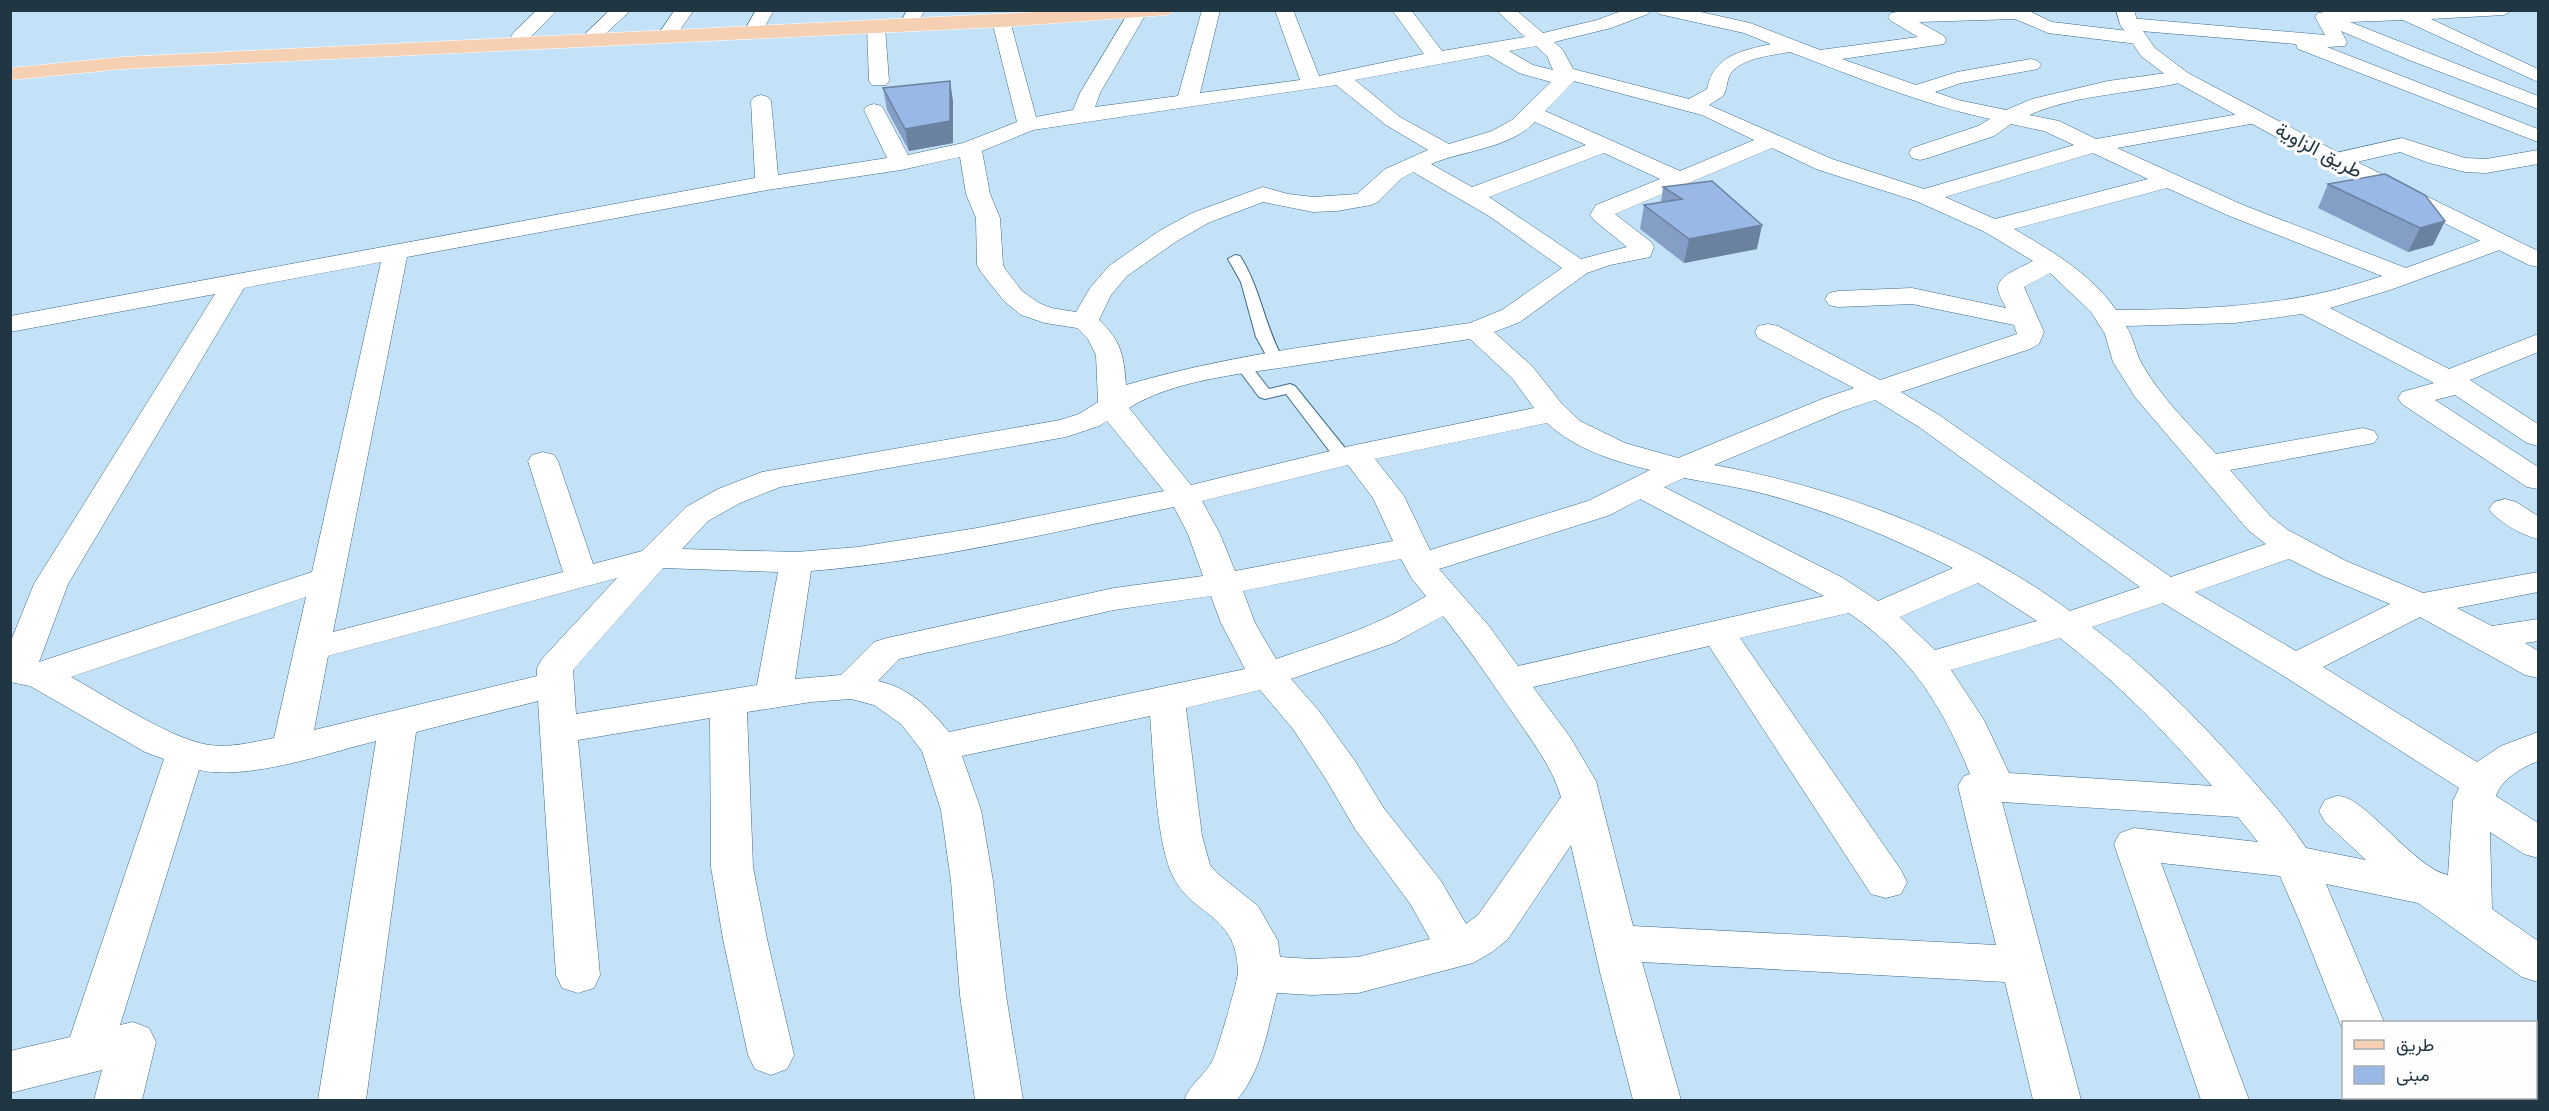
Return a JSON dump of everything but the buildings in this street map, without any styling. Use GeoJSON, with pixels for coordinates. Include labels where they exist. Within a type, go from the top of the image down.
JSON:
{"type":"FeatureCollection","features":[{"type":"Feature","properties":{"kind":"main road"},"geometry":{"type":"LineString","coordinates":[[10,74],[127,59],[670,30],[760,18],[1049,10]]}},
{"type":"Feature","properties":{"kind":"main road"},"geometry":{"type":"LineString","coordinates":[[10,57],[127,59],[876,27],[1167,10]]}},
{"type":"Feature","properties":{"kind":"street"},"geometry":{"type":"LineString","coordinates":[[520,37],[548,10]]}},
{"type":"Feature","properties":{"kind":"street"},"geometry":{"type":"LineString","coordinates":[[595,33],[622,10]]}},
{"type":"Feature","properties":{"kind":"street"},"geometry":{"type":"LineString","coordinates":[[670,30],[685,10]]}},
{"type":"Feature","properties":{"kind":"street"},"geometry":{"type":"LineString","coordinates":[[1186,102],[1211,10]]}},
{"type":"Feature","properties":{"kind":"street"},"geometry":{"type":"LineString","coordinates":[[1284,10],[1311,84]]}},
{"type":"Feature","properties":{"kind":"street"},"geometry":{"type":"LineString","coordinates":[[1401,10],[1437,58]]}},
{"type":"Feature","properties":{"kind":"street"},"geometry":{"type":"LineString","coordinates":[[1504,10],[1556,54],[1565,76]]}},
{"type":"Feature","properties":{"kind":"street"},"geometry":{"type":"LineString","coordinates":[[10,324],[767,183],[901,163],[970,148],[1028,125],[1082,115],[1311,84],[1540,40],[1604,24],[1642,10]]}},
{"type":"Feature","properties":{"kind":"street"},"geometry":{"type":"LineString","coordinates":[[1665,10],[1732,24],[1816,57],[1953,105],[2051,126],[2097,145],[2235,210],[2404,276]]}},
{"type":"Feature","properties":{"kind":"street"},"geometry":{"type":"LineString","coordinates":[[2324,16],[2504,10]]}},
{"type":"Feature","properties":{"kind":"street"},"geometry":{"type":"LineString","coordinates":[[1082,115],[1089,93],[1138,12]]}},
{"type":"Feature","properties":{"kind":"street"},"geometry":{"type":"LineString","coordinates":[[1891,18],[2016,12],[2048,27],[2131,24],[2338,42],[2324,16]]}},
{"type":"Feature","properties":{"kind":"street"},"geometry":{"type":"LineString","coordinates":[[2403,12],[2538,75]]}},
{"type":"Feature","properties":{"kind":"street"},"geometry":{"type":"LineString","coordinates":[[2324,16],[2416,56],[2538,103]]}},
{"type":"Feature","properties":{"kind":"street"},"geometry":{"type":"LineString","coordinates":[[1816,57],[1937,40],[1891,18]]}},
{"type":"Feature","properties":{"kind":"street"},"geometry":{"type":"LineString","coordinates":[[1001,21],[1028,125]]}},
{"type":"Feature","properties":{"kind":"street","name":"طريق الزاوية"},"geometry":{"type":"LineString","coordinates":[[2131,24],[2148,52],[2181,77],[2336,160],[2538,260]]}},
{"type":"Feature","properties":{"kind":"street"},"geometry":{"type":"LineString","coordinates":[[876,27],[879,81]]}},
{"type":"Feature","properties":{"kind":"street"},"geometry":{"type":"LineString","coordinates":[[1693,106],[1716,92],[1721,73],[1730,64],[1785,43],[1813,36]]}},
{"type":"Feature","properties":{"kind":"street"},"geometry":{"type":"LineString","coordinates":[[2286,37],[2538,136]]}},
{"type":"Feature","properties":{"kind":"street"},"geometry":{"type":"LineString","coordinates":[[1492,49],[1526,69],[1693,106],[1824,164],[1924,196],[1993,227],[2051,262],[2077,282],[2109,318],[2118,334],[2127,362],[2145,391],[2206,465],[2259,523],[2304,555],[2420,604],[2538,666]]}},
{"type":"Feature","properties":{"kind":"street"},"geometry":{"type":"LineString","coordinates":[[1916,92],[1957,78],[2031,64]]}},
{"type":"Feature","properties":{"kind":"street"},"geometry":{"type":"LineString","coordinates":[[1085,321],[1099,293],[1118,271],[1168,236],[1200,218],[1263,194],[1300,204],[1338,204],[1363,200],[1370,197],[1393,174],[1413,164],[1446,151],[1500,136],[1520,125],[1565,76]]}},
{"type":"Feature","properties":{"kind":"street"},"geometry":{"type":"LineString","coordinates":[[1920,153],[1986,131],[2007,117],[2032,106],[2128,84],[2181,77]]}},
{"type":"Feature","properties":{"kind":"street"},"geometry":{"type":"LineString","coordinates":[[1340,78],[1393,121],[1446,151]]}},
{"type":"Feature","properties":{"kind":"street"},"geometry":{"type":"LineString","coordinates":[[761,101],[767,183]]}},
{"type":"Feature","properties":{"kind":"street"},"geometry":{"type":"LineString","coordinates":[[874,110],[901,163]]}},
{"type":"Feature","properties":{"kind":"street"},"geometry":{"type":"LineString","coordinates":[[1532,113],[1678,178]]}},
{"type":"Feature","properties":{"kind":"street"},"geometry":{"type":"LineString","coordinates":[[1924,196],[2097,145],[2256,117]]}},
{"type":"Feature","properties":{"kind":"street"},"geometry":{"type":"LineString","coordinates":[[578,975],[555,668],[697,514],[729,496],[773,479],[1081,424],[1134,392],[1150,386],[1275,359],[1476,330],[1511,316],[1578,268],[1604,259],[1641,252],[1642,247],[1601,213],[1678,178],[1771,141]]}},
{"type":"Feature","properties":{"kind":"street"},"geometry":{"type":"LineString","coordinates":[[1470,195],[1514,181],[1606,145]]}},
{"type":"Feature","properties":{"kind":"street"},"geometry":{"type":"LineString","coordinates":[[2336,160],[2402,145],[2437,158],[2465,165],[2486,166],[2538,157]]}},
{"type":"Feature","properties":{"kind":"street"},"geometry":{"type":"LineString","coordinates":[[970,148],[978,194],[988,219],[990,265],[994,272],[1013,296],[1030,309],[1045,315],[1085,321],[1100,335],[1110,355],[1113,405],[1120,420],[1138,438],[1184,496],[1204,534],[1238,623],[1266,674],[1318,737],[1369,818],[1426,893],[1458,950]]}},
{"type":"Feature","properties":{"kind":"street"},"geometry":{"type":"LineString","coordinates":[[1413,164],[1470,195],[1534,236],[1578,268]]}},
{"type":"Feature","properties":{"kind":"street"},"geometry":{"type":"LineString","coordinates":[[1993,227],[2170,180]]}},
{"type":"Feature","properties":{"kind":"street"},"geometry":{"type":"LineString","coordinates":[[2109,318],[2210,315],[2306,306],[2342,297],[2499,242]]}},
{"type":"Feature","properties":{"kind":"street"},"geometry":{"type":"LineString","coordinates":[[291,749],[396,251]]}},
{"type":"Feature","properties":{"kind":"street"},"geometry":{"type":"LineString","coordinates":[[851,687],[887,650],[1114,599],[1415,555],[1572,518],[1803,417],[2020,343],[2029,338],[2031,332],[2012,290],[2012,283],[2051,262]]}},
{"type":"Feature","properties":{"kind":"street"},"geometry":{"type":"LineString","coordinates":[[23,672],[51,584],[234,283]]}},
{"type":"Feature","properties":{"kind":"street"},"geometry":{"type":"LineString","coordinates":[[1838,299],[1912,296],[2027,320]]}},
{"type":"Feature","properties":{"kind":"street"},"geometry":{"type":"LineString","coordinates":[[2306,306],[2454,382],[2538,437]]}},
{"type":"Feature","properties":{"kind":"street"},"geometry":{"type":"LineString","coordinates":[[1476,330],[1515,364],[1530,381],[1551,413],[1595,442],[1644,459],[1765,484],[1895,528],[1932,544],[2066,624],[2168,710],[2249,803],[2293,862],[2319,914],[2360,1021]]}},
{"type":"Feature","properties":{"kind":"street"},"geometry":{"type":"LineString","coordinates":[[1768,332],[1878,390],[1929,421],[2167,590],[2295,666],[2477,792],[2538,843]]}},
{"type":"Feature","properties":{"kind":"street"},"geometry":{"type":"LineString","coordinates":[[2538,342],[2454,382],[2412,398],[2538,480]]}},
{"type":"Feature","properties":{"kind":"street"},"geometry":{"type":"LineString","coordinates":[[312,649],[654,558],[796,562],[858,557],[977,538],[1184,496],[1349,455],[1551,413]]}},
{"type":"Feature","properties":{"kind":"street"},"geometry":{"type":"LineString","coordinates":[[2206,465],[2363,437]]}},
{"type":"Feature","properties":{"kind":"street"},"geometry":{"type":"LineString","coordinates":[[1349,455],[1388,496],[1415,555],[1511,680],[1576,781],[1615,943],[1657,1101]]}},
{"type":"Feature","properties":{"kind":"street"},"geometry":{"type":"LineString","coordinates":[[543,461],[581,577]]}},
{"type":"Feature","properties":{"kind":"street"},"geometry":{"type":"LineString","coordinates":[[1640,488],[1784,560],[1865,608],[1926,665],[1954,700],[1995,787]]}},
{"type":"Feature","properties":{"kind":"street"},"geometry":{"type":"LineString","coordinates":[[2538,502],[2505,509],[2538,529]]}},
{"type":"Feature","properties":{"kind":"street"},"geometry":{"type":"LineString","coordinates":[[1926,665],[2066,624],[2291,547]]}},
{"type":"Feature","properties":{"kind":"street"},"geometry":{"type":"LineString","coordinates":[[774,695],[796,562]]}},
{"type":"Feature","properties":{"kind":"street"},"geometry":{"type":"LineString","coordinates":[[1511,680],[1718,633],[1865,608],[1978,570]]}},
{"type":"Feature","properties":{"kind":"street"},"geometry":{"type":"LineString","coordinates":[[23,672],[326,579]]}},
{"type":"Feature","properties":{"kind":"street"},"geometry":{"type":"LineString","coordinates":[[2295,666],[2420,604],[2538,582]]}},
{"type":"Feature","properties":{"kind":"street"},"geometry":{"type":"LineString","coordinates":[[940,747],[1237,685],[1382,635],[1409,622],[1446,598]]}},
{"type":"Feature","properties":{"kind":"street"},"geometry":{"type":"LineString","coordinates":[[2487,638],[2538,630]]}},
{"type":"Feature","properties":{"kind":"street"},"geometry":{"type":"LineString","coordinates":[[1718,633],[1886,882]]}},
{"type":"Feature","properties":{"kind":"street"},"geometry":{"type":"LineString","coordinates":[[23,672],[158,742],[185,753],[211,759],[245,757],[291,749],[556,684]]}},
{"type":"Feature","properties":{"kind":"street"},"geometry":{"type":"LineString","coordinates":[[558,730],[811,689],[851,687],[886,695],[914,715],[940,747],[961,810],[972,881],[983,995],[999,1101]]}},
{"type":"Feature","properties":{"kind":"street"},"geometry":{"type":"LineString","coordinates":[[1167,700],[1182,836],[1191,870],[1203,886],[1243,918],[1256,941],[1260,974],[1233,1070],[1208,1101]]}},
{"type":"Feature","properties":{"kind":"street"},"geometry":{"type":"LineString","coordinates":[[728,703],[732,867],[745,939],[771,1055]]}},
{"type":"Feature","properties":{"kind":"street"},"geometry":{"type":"LineString","coordinates":[[342,1101],[398,723]]}},
{"type":"Feature","properties":{"kind":"street"},"geometry":{"type":"LineString","coordinates":[[2470,906],[2477,792],[2492,771],[2516,755],[2538,746]]}},
{"type":"Feature","properties":{"kind":"street"},"geometry":{"type":"LineString","coordinates":[[88,1053],[185,753]]}},
{"type":"Feature","properties":{"kind":"street"},"geometry":{"type":"LineString","coordinates":[[2057,1101],[1978,786],[2249,803]]}},
{"type":"Feature","properties":{"kind":"street"},"geometry":{"type":"LineString","coordinates":[[1260,974],[1312,977],[1358,975],[1458,950],[1477,940],[1492,927],[1581,799]]}},
{"type":"Feature","properties":{"kind":"street"},"geometry":{"type":"LineString","coordinates":[[2339,811],[2402,868],[2428,888]]}},
{"type":"Feature","properties":{"kind":"street"},"geometry":{"type":"LineString","coordinates":[[2225,1101],[2134,844],[2293,862],[2428,888],[2470,906],[2538,964]]}},
{"type":"Feature","properties":{"kind":"street"},"geometry":{"type":"LineString","coordinates":[[1615,943],[2024,965]]}},
{"type":"Feature","properties":{"kind":"street"},"geometry":{"type":"LineString","coordinates":[[10,1072],[134,1042],[118,1101]]}},
{"type":"Feature","properties":{"kind":"lane"},"geometry":{"type":"LineString","coordinates":[[1235,259],[1248,282],[1263,337],[1275,359]]}},
{"type":"Feature","properties":{"kind":"lane"},"geometry":{"type":"LineString","coordinates":[[1243,365],[1264,394],[1290,389],[1349,455]]}}]}
